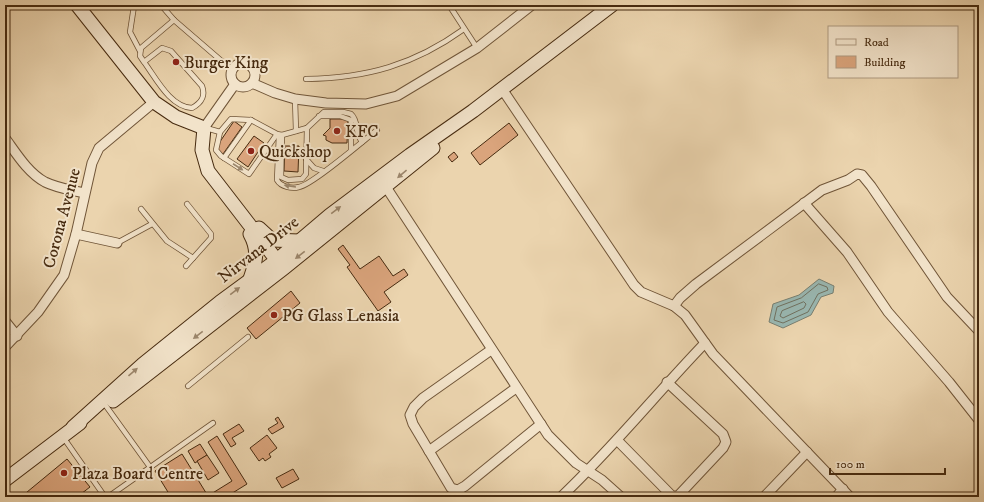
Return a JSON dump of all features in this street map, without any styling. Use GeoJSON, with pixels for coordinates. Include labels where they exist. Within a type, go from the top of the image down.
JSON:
{"type":"FeatureCollection","features":[{"type":"Feature","properties":{"kind":"main road"},"geometry":{"type":"LineString","coordinates":[[77,5],[154,102],[176,117],[204,128],[202,150],[206,165],[212,178],[280,264]]}},
{"type":"Feature","properties":{"kind":"main road","name":"Nirvana Drive"},"geometry":{"type":"LineString","coordinates":[[73,427],[143,364],[250,280],[280,264],[299,241],[410,155],[473,111],[612,5]]}},
{"type":"Feature","properties":{"kind":"main road","name":"Nirvana Drive"},"geometry":{"type":"LineString","coordinates":[[5,480],[62,435],[106,406],[280,264],[386,187],[473,111]]}},
{"type":"Feature","properties":{"kind":"main road"},"geometry":{"type":"LineString","coordinates":[[235,208],[272,240],[299,241]]}},
{"type":"Feature","properties":{"kind":"main road"},"geometry":{"type":"LineString","coordinates":[[235,208],[256,248],[257,259],[250,280]]}},
{"type":"Feature","properties":{"kind":"street"},"geometry":{"type":"LineString","coordinates":[[252,83],[275,93],[295,99],[326,103],[366,104],[397,96],[477,48],[532,5]]}},
{"type":"Feature","properties":{"kind":"street"},"geometry":{"type":"LineString","coordinates":[[242,63],[249,65],[255,75],[252,83],[246,87],[235,84],[232,78],[232,70],[242,63]]}},
{"type":"Feature","properties":{"kind":"street"},"geometry":{"type":"LineString","coordinates":[[204,128],[235,84]]}},
{"type":"Feature","properties":{"kind":"street"},"geometry":{"type":"LineString","coordinates":[[502,89],[634,285],[644,294],[674,306],[685,315],[718,360],[850,497]]}},
{"type":"Feature","properties":{"kind":"street","name":"Corona Avenue"},"geometry":{"type":"LineString","coordinates":[[5,347],[38,312],[64,275],[76,234],[84,193],[92,163],[99,148],[154,102]]}},
{"type":"Feature","properties":{"kind":"street"},"geometry":{"type":"LineString","coordinates":[[5,138],[31,172],[41,180],[53,185],[84,193]]}},
{"type":"Feature","properties":{"kind":"street"},"geometry":{"type":"LineString","coordinates":[[674,306],[680,298],[696,284],[822,190],[842,183],[857,174],[862,175],[947,297],[979,331]]}},
{"type":"Feature","properties":{"kind":"street"},"geometry":{"type":"LineString","coordinates":[[386,187],[491,350],[548,435],[576,462],[602,480],[621,497]]}},
{"type":"Feature","properties":{"kind":"street"},"geometry":{"type":"LineString","coordinates":[[804,204],[847,252],[888,312],[950,382],[979,420]]}},
{"type":"Feature","properties":{"kind":"street"},"geometry":{"type":"LineString","coordinates":[[76,234],[117,244]]}},
{"type":"Feature","properties":{"kind":"street"},"geometry":{"type":"LineString","coordinates":[[5,321],[17,336]]}},
{"type":"Feature","properties":{"kind":"street"},"geometry":{"type":"LineString","coordinates":[[561,497],[589,471],[667,382],[705,343]]}},
{"type":"Feature","properties":{"kind":"street"},"geometry":{"type":"LineString","coordinates":[[491,350],[423,398],[414,407],[410,416],[450,488],[458,490],[465,486],[541,424]]}},
{"type":"Feature","properties":{"kind":"street"},"geometry":{"type":"LineString","coordinates":[[617,440],[672,496],[678,496],[723,448],[726,442],[723,434],[667,382]]}},
{"type":"Feature","properties":{"kind":"street"},"geometry":{"type":"LineString","coordinates":[[429,450],[516,388]]}},
{"type":"Feature","properties":{"kind":"street"},"geometry":{"type":"LineString","coordinates":[[764,497],[807,452]]}},
{"type":"Feature","properties":{"kind":"street"},"geometry":{"type":"LineString","coordinates":[[836,497],[843,489]]}},
{"type":"Feature","properties":{"kind":"lane"},"geometry":{"type":"LineString","coordinates":[[161,5],[174,20],[232,70]]}},
{"type":"Feature","properties":{"kind":"lane"},"geometry":{"type":"LineString","coordinates":[[449,5],[477,48]]}},
{"type":"Feature","properties":{"kind":"lane"},"geometry":{"type":"LineString","coordinates":[[134,6],[130,32],[140,51],[140,56],[144,62],[173,100],[180,106],[192,108],[199,105],[203,99],[204,92],[202,86],[171,51],[162,48],[144,62]]}},
{"type":"Feature","properties":{"kind":"lane"},"geometry":{"type":"LineString","coordinates":[[140,51],[174,20]]}},
{"type":"Feature","properties":{"kind":"lane"},"geometry":{"type":"LineString","coordinates":[[306,79],[353,77],[395,66],[436,47],[464,28]]}},
{"type":"Feature","properties":{"kind":"lane"},"geometry":{"type":"LineString","coordinates":[[295,99],[296,131]]}},
{"type":"Feature","properties":{"kind":"lane"},"geometry":{"type":"LineString","coordinates":[[279,135],[251,120],[232,119],[220,132],[216,150],[224,158],[250,174],[279,135],[307,128],[324,112],[343,112],[352,114],[356,121],[356,131],[362,142]]}},
{"type":"Feature","properties":{"kind":"lane"},"geometry":{"type":"LineString","coordinates":[[319,116],[340,116],[351,120],[351,150]]}},
{"type":"Feature","properties":{"kind":"lane"},"geometry":{"type":"LineString","coordinates":[[224,158],[251,120]]}},
{"type":"Feature","properties":{"kind":"lane"},"geometry":{"type":"LineString","coordinates":[[204,128],[220,132]]}},
{"type":"Feature","properties":{"kind":"lane"},"geometry":{"type":"LineString","coordinates":[[279,135],[280,172],[282,178],[302,180],[306,174],[307,128]]}},
{"type":"Feature","properties":{"kind":"lane"},"geometry":{"type":"LineString","coordinates":[[279,135],[276,176],[278,183],[288,187],[299,187],[309,182],[377,130]]}},
{"type":"Feature","properties":{"kind":"lane"},"geometry":{"type":"LineString","coordinates":[[306,159],[314,168],[324,171]]}},
{"type":"Feature","properties":{"kind":"lane"},"geometry":{"type":"LineString","coordinates":[[186,266],[211,238],[211,234],[187,204]]}},
{"type":"Feature","properties":{"kind":"lane"},"geometry":{"type":"LineString","coordinates":[[141,209],[152,224],[173,247],[193,258]]}},
{"type":"Feature","properties":{"kind":"lane"},"geometry":{"type":"LineString","coordinates":[[117,244],[152,224]]}},
{"type":"Feature","properties":{"kind":"lane"},"geometry":{"type":"LineString","coordinates":[[188,386],[248,337]]}},
{"type":"Feature","properties":{"kind":"lane"},"geometry":{"type":"LineString","coordinates":[[106,406],[150,467]]}},
{"type":"Feature","properties":{"kind":"lane"},"geometry":{"type":"LineString","coordinates":[[108,497],[213,423]]}},
{"type":"Feature","properties":{"kind":"lane"},"geometry":{"type":"LineString","coordinates":[[62,435],[105,497]]}},
{"type":"Feature","properties":{"kind":"water"},"geometry":{"type":"Polygon","coordinates":[[[819,279],[834,286],[833,293],[821,297],[811,315],[783,328],[769,322],[773,304],[799,295],[819,279]]]}},
{"type":"Feature","properties":{"kind":"building","name":"KFC"},"geometry":{"type":"Polygon","coordinates":[[[330,119],[346,119],[348,121],[347,143],[332,143],[326,140],[326,136],[323,135],[330,128],[330,119]]]}},
{"type":"Feature","properties":{"kind":"building"},"geometry":{"type":"Polygon","coordinates":[[[234,121],[242,127],[223,154],[215,149],[234,121]]]}},
{"type":"Feature","properties":{"kind":"building"},"geometry":{"type":"Polygon","coordinates":[[[509,123],[518,135],[480,165],[471,153],[509,123]]]}},
{"type":"Feature","properties":{"kind":"building","name":"Quickshop"},"geometry":{"type":"Polygon","coordinates":[[[254,136],[264,143],[248,167],[237,159],[254,136]]]}},
{"type":"Feature","properties":{"kind":"building"},"geometry":{"type":"Polygon","coordinates":[[[285,146],[299,146],[298,172],[284,171],[285,146]]]}},
{"type":"Feature","properties":{"kind":"building"},"geometry":{"type":"Polygon","coordinates":[[[454,152],[458,157],[452,162],[448,157],[454,152]]]}},
{"type":"Feature","properties":{"kind":"building"},"geometry":{"type":"Polygon","coordinates":[[[343,245],[360,269],[379,256],[393,276],[404,269],[408,275],[384,292],[391,302],[378,311],[347,267],[350,265],[338,249],[343,245]]]}},
{"type":"Feature","properties":{"kind":"building","name":"PG Glass Lenasia"},"geometry":{"type":"Polygon","coordinates":[[[291,291],[300,303],[256,339],[247,328],[291,291]]]}},
{"type":"Feature","properties":{"kind":"building"},"geometry":{"type":"Polygon","coordinates":[[[278,417],[284,427],[272,434],[268,429],[278,423],[275,419],[278,417]]]}},
{"type":"Feature","properties":{"kind":"building"},"geometry":{"type":"Polygon","coordinates":[[[239,424],[244,431],[232,438],[236,444],[231,447],[223,434],[239,424]]]}},
{"type":"Feature","properties":{"kind":"building"},"geometry":{"type":"Polygon","coordinates":[[[267,435],[277,448],[269,454],[271,457],[265,461],[263,458],[259,461],[250,448],[267,435]]]}},
{"type":"Feature","properties":{"kind":"building"},"geometry":{"type":"Polygon","coordinates":[[[217,436],[247,484],[226,497],[213,497],[211,494],[232,481],[208,442],[217,436]]]}},
{"type":"Feature","properties":{"kind":"building"},"geometry":{"type":"Polygon","coordinates":[[[200,444],[207,455],[195,463],[188,451],[200,444]]]}},
{"type":"Feature","properties":{"kind":"building"},"geometry":{"type":"Polygon","coordinates":[[[182,454],[208,496],[171,497],[155,471],[182,454]]]}},
{"type":"Feature","properties":{"kind":"building"},"geometry":{"type":"Polygon","coordinates":[[[207,455],[219,473],[208,480],[197,461],[207,455]]]}},
{"type":"Feature","properties":{"kind":"building","name":"Plaza Board Centre"},"geometry":{"type":"Polygon","coordinates":[[[67,459],[90,487],[77,497],[21,497],[67,459]]]}},
{"type":"Feature","properties":{"kind":"building"},"geometry":{"type":"Polygon","coordinates":[[[293,469],[299,479],[282,488],[276,478],[293,469]]]}},
{"type":"Feature","properties":{"kind":"place","name":"Burger King"},"geometry":{"type":"Point","coordinates":[176,62]}},
{"type":"Feature","properties":{"kind":"place","name":"KFC"},"geometry":{"type":"Point","coordinates":[337,131]}},
{"type":"Feature","properties":{"kind":"place","name":"Quickshop"},"geometry":{"type":"Point","coordinates":[251,151]}},
{"type":"Feature","properties":{"kind":"place","name":"PG Glass Lenasia"},"geometry":{"type":"Point","coordinates":[274,315]}},
{"type":"Feature","properties":{"kind":"place","name":"Plaza Board Centre"},"geometry":{"type":"Point","coordinates":[64,473]}}]}
